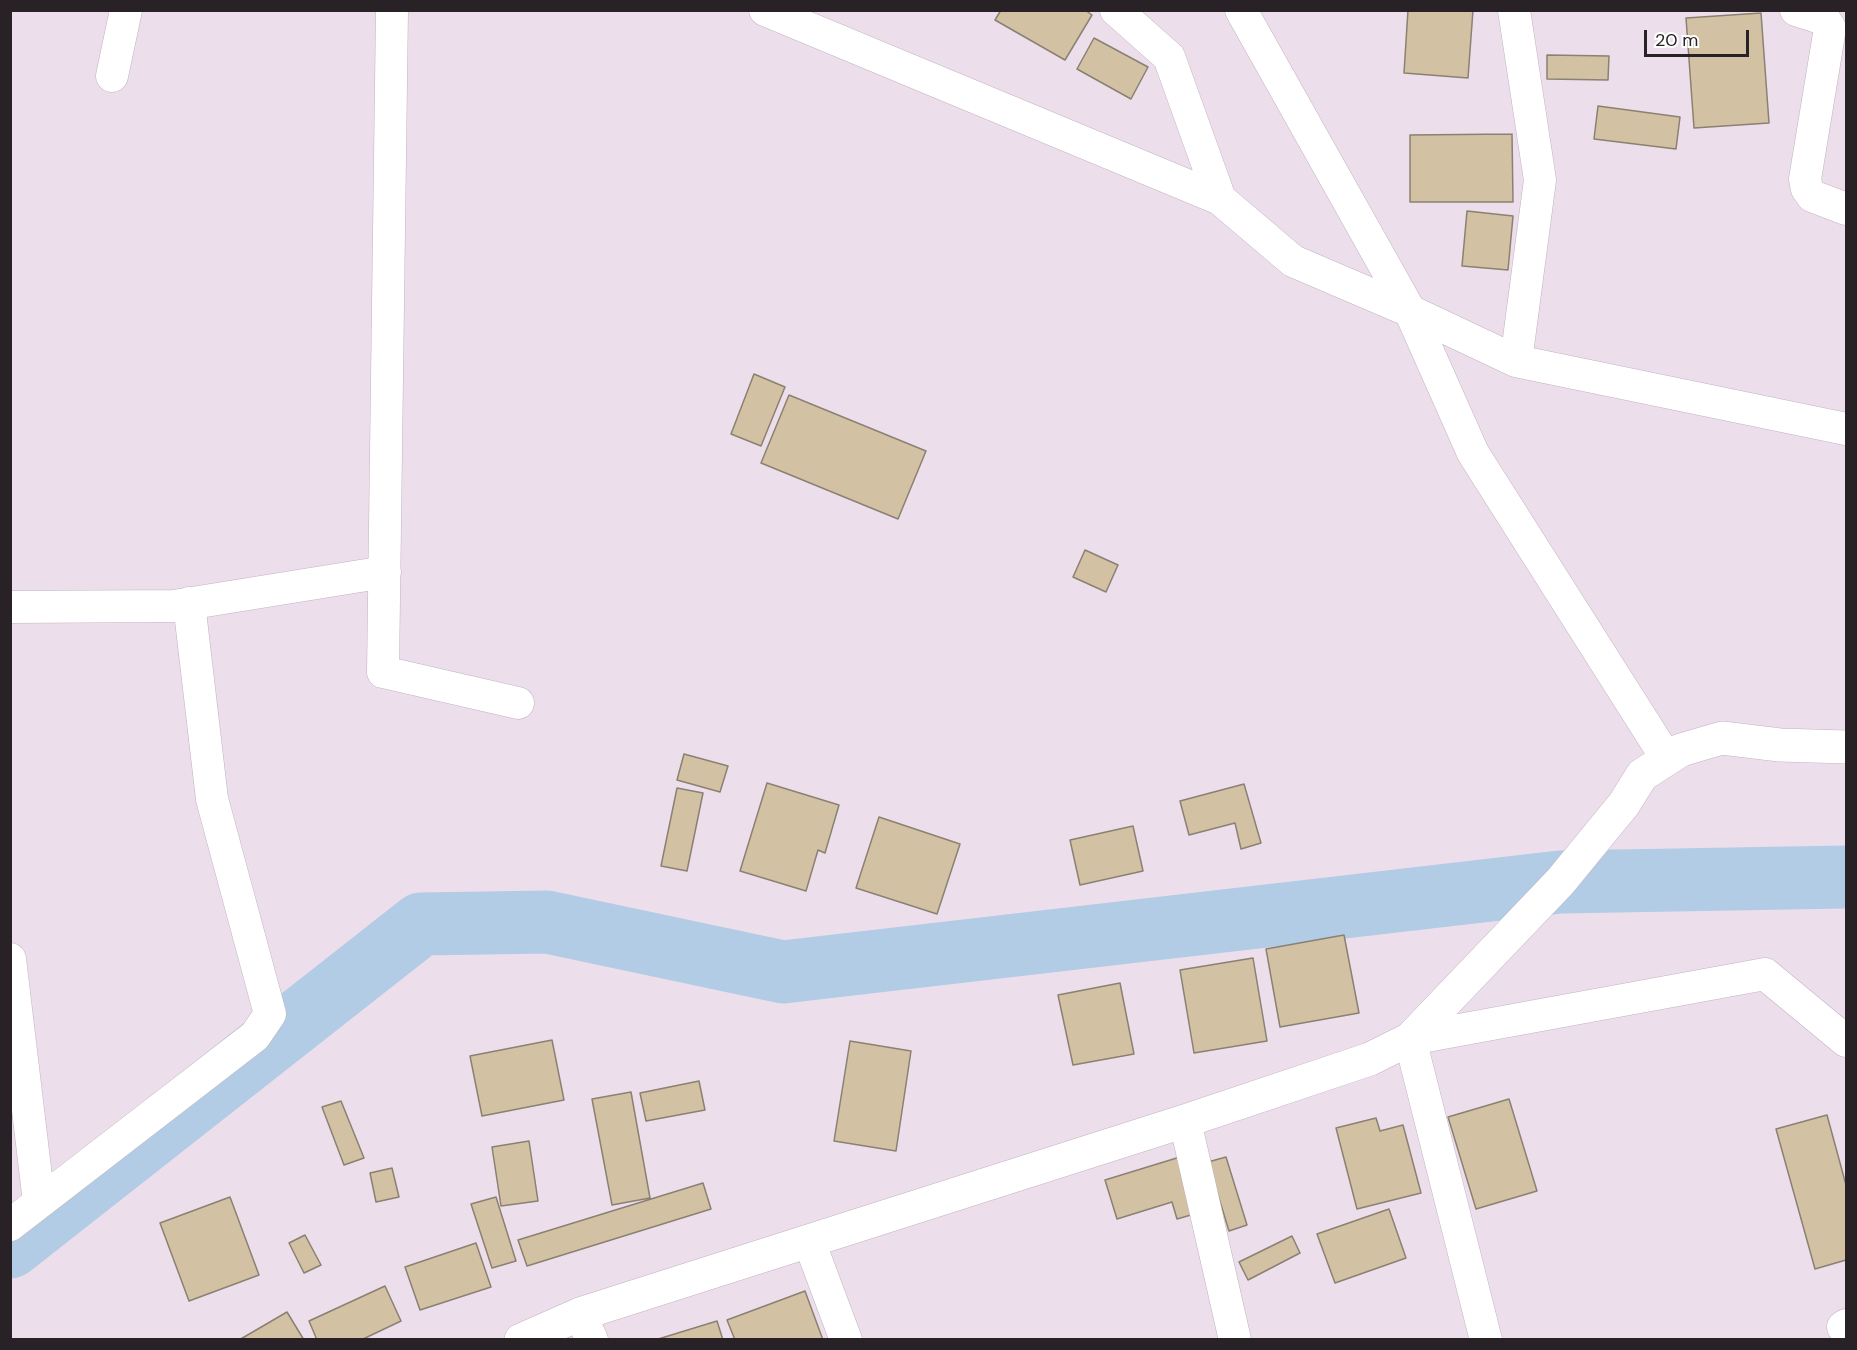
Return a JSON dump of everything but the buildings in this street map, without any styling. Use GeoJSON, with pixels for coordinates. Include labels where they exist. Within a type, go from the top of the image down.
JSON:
{"type":"FeatureCollection","features":[{"type":"Feature","properties":{"kind":"street"},"geometry":{"type":"LineString","coordinates":[[112,76],[126,10]]}},
{"type":"Feature","properties":{"kind":"street"},"geometry":{"type":"LineString","coordinates":[[392,10],[383,672],[518,703]]}},
{"type":"Feature","properties":{"kind":"street"},"geometry":{"type":"LineString","coordinates":[[765,10],[1220,199],[1293,261],[1410,311],[1516,361],[1846,429]]}},
{"type":"Feature","properties":{"kind":"street"},"geometry":{"type":"LineString","coordinates":[[1116,10],[1169,57],[1220,199]]}},
{"type":"Feature","properties":{"kind":"street"},"geometry":{"type":"LineString","coordinates":[[1240,10],[1410,311],[1473,453],[1667,759]]}},
{"type":"Feature","properties":{"kind":"street"},"geometry":{"type":"LineString","coordinates":[[1514,10],[1540,180],[1516,361]]}},
{"type":"Feature","properties":{"kind":"street"},"geometry":{"type":"LineString","coordinates":[[1817,14],[1830,28],[1830,39],[1805,180],[1812,196],[1846,209]]}},
{"type":"Feature","properties":{"kind":"street"},"geometry":{"type":"LineString","coordinates":[[10,607],[174,606],[384,572]]}},
{"type":"Feature","properties":{"kind":"street"},"geometry":{"type":"LineString","coordinates":[[10,1225],[255,1036],[270,1014],[212,799],[189,603]]}},
{"type":"Feature","properties":{"kind":"street"},"geometry":{"type":"LineString","coordinates":[[1410,1039],[1560,882],[1624,804],[1642,775],[1681,750],[1722,738],[1780,745],[1846,747]]}},
{"type":"Feature","properties":{"kind":"street"},"geometry":{"type":"LineString","coordinates":[[10,958],[39,1202]]}},
{"type":"Feature","properties":{"kind":"street"},"geometry":{"type":"LineString","coordinates":[[521,1340],[586,1327],[809,1241],[1185,1121],[1370,1059],[1410,1039],[1765,974],[1846,1041]]}},
{"type":"Feature","properties":{"kind":"street"},"geometry":{"type":"LineString","coordinates":[[1410,1039],[1486,1340]]}},
{"type":"Feature","properties":{"kind":"street"},"geometry":{"type":"LineString","coordinates":[[1185,1121],[1235,1340]]}},
{"type":"Feature","properties":{"kind":"street"},"geometry":{"type":"LineString","coordinates":[[809,1241],[846,1340]]}},
{"type":"Feature","properties":{"kind":"waterway"},"geometry":{"type":"LineString","coordinates":[[10,1247],[421,924],[547,922],[783,972],[1560,882],[1846,877]]}}]}
